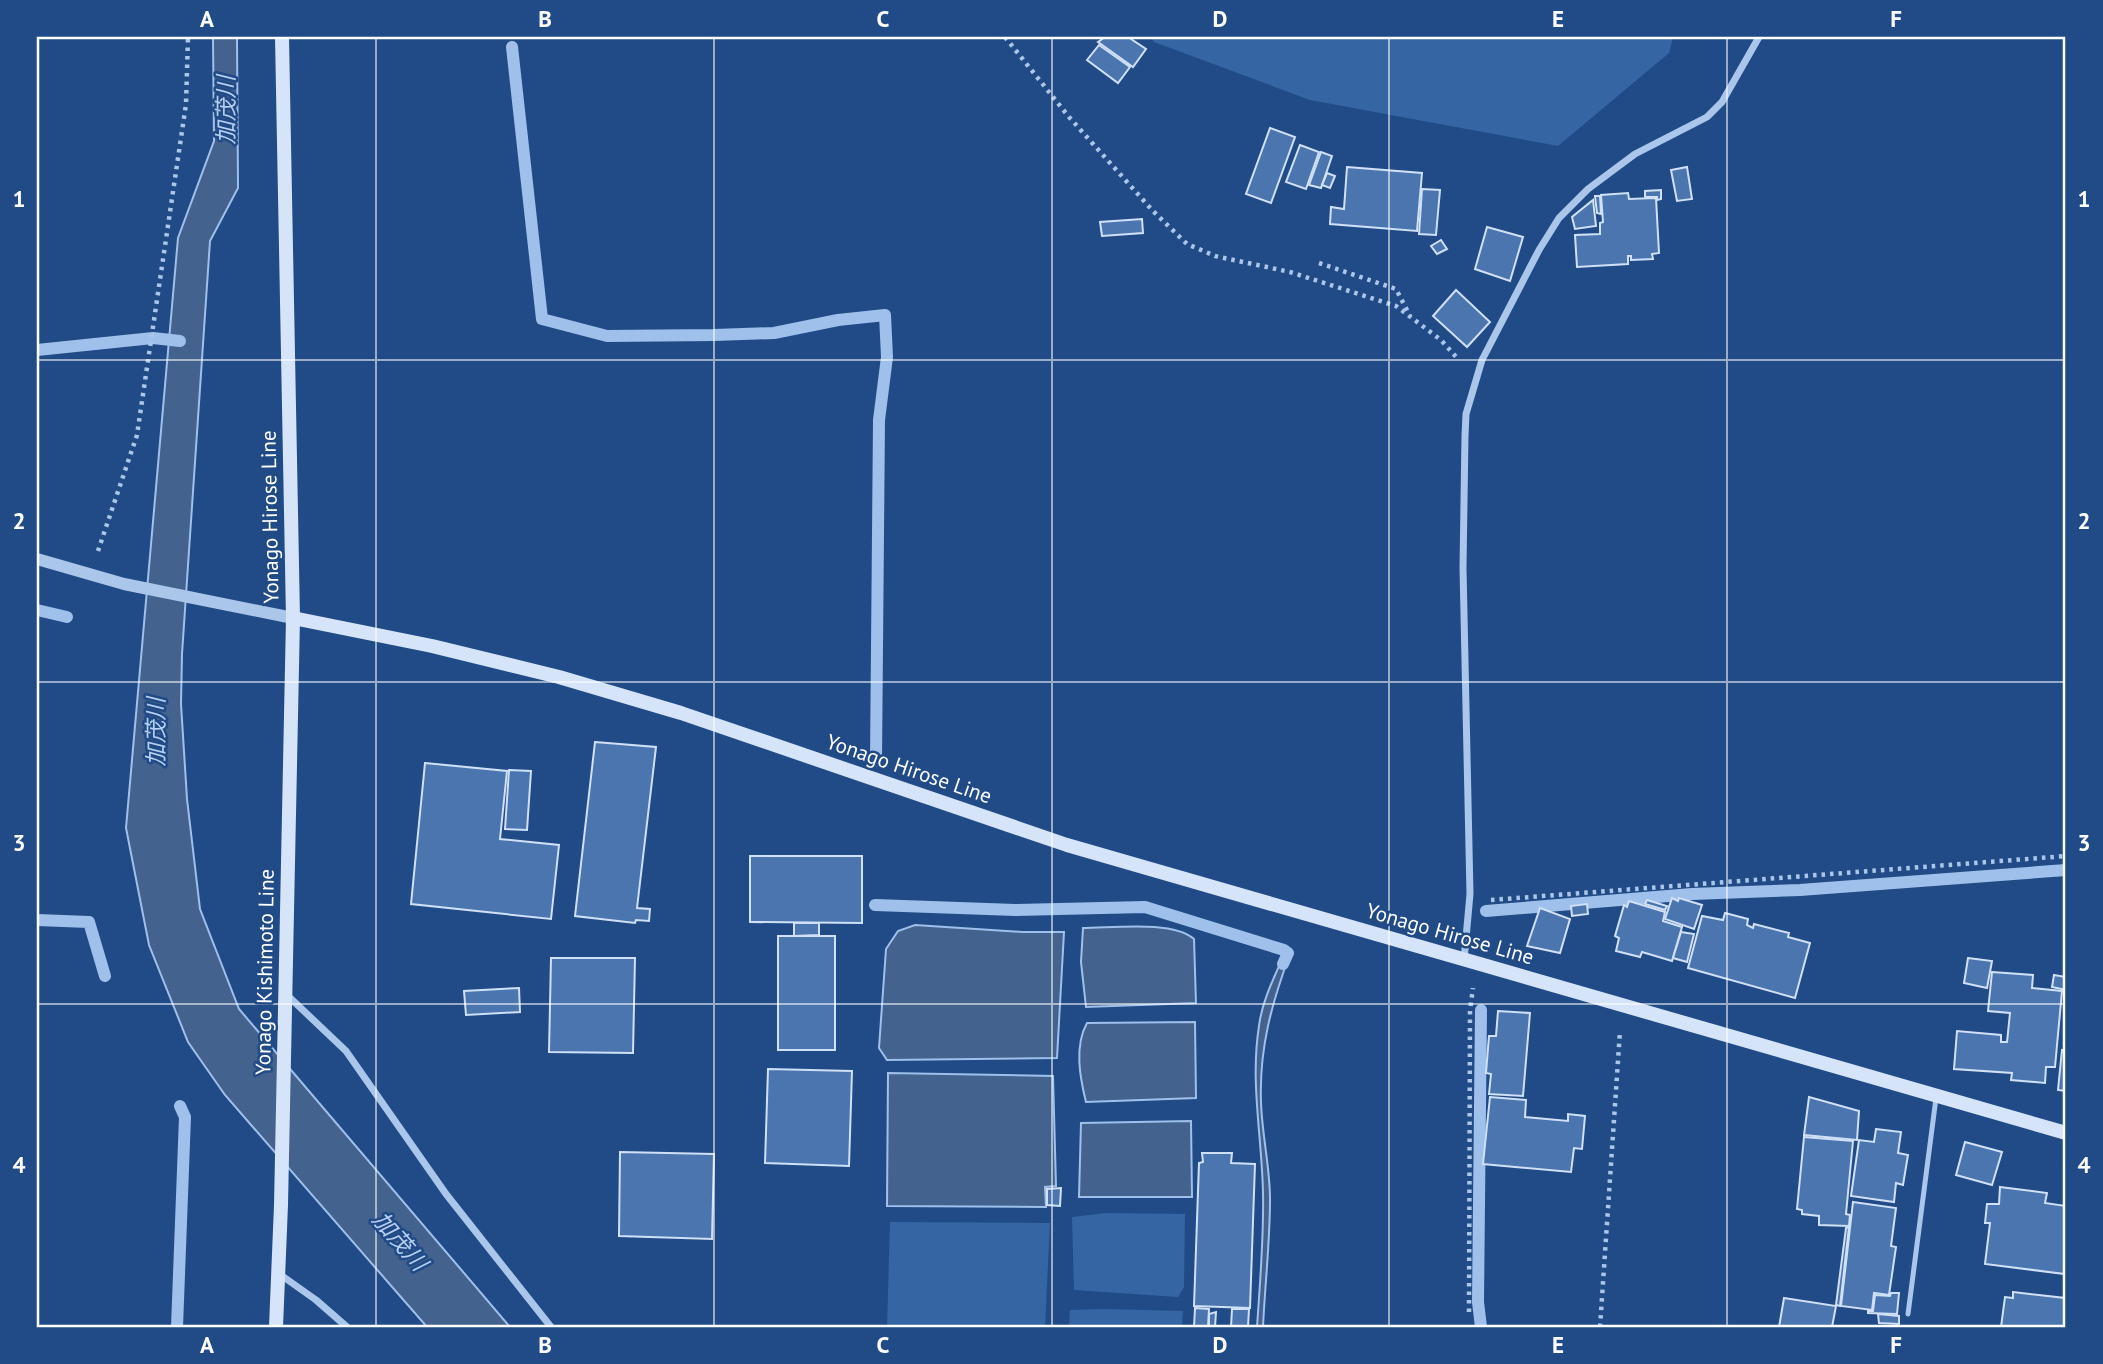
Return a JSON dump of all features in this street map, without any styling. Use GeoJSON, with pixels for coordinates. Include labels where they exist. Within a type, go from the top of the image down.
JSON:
{"type":"FeatureCollection","features":[{"type":"Feature","properties":{"kind":"main road","name":"Yonago Hirose Line"},"geometry":{"type":"LineString","coordinates":[[282,37],[293,618],[432,646],[559,677],[681,713],[1067,845],[2066,1133]]}},
{"type":"Feature","properties":{"kind":"main road","name":"Yonago Kishimoto Line"},"geometry":{"type":"LineString","coordinates":[[276,1327],[293,618]]}},
{"type":"Feature","properties":{"kind":"street"},"geometry":{"type":"LineString","coordinates":[[1470,961],[1463,568],[1466,414],[1477,378],[1488,348],[1539,250],[1559,218],[1588,189],[1635,154],[1707,117],[1722,103],[1759,37]]}},
{"type":"Feature","properties":{"kind":"street"},"geometry":{"type":"LineString","coordinates":[[37,559],[124,584],[293,618]]}},
{"type":"Feature","properties":{"kind":"street"},"geometry":{"type":"LineString","coordinates":[[285,993],[346,1051],[446,1194],[551,1327]]}},
{"type":"Feature","properties":{"kind":"street"},"geometry":{"type":"LineString","coordinates":[[277,1272],[347,1327]]}},
{"type":"Feature","properties":{"kind":"lane"},"geometry":{"type":"LineString","coordinates":[[1908,1314],[1937,1096]]}},
{"type":"Feature","properties":{"kind":"path"},"geometry":{"type":"LineString","coordinates":[[89,575],[137,435],[186,104],[188,37]]}},
{"type":"Feature","properties":{"kind":"path"},"geometry":{"type":"LineString","coordinates":[[1005,37],[1069,117],[1186,244],[1215,256],[1290,272],[1396,306],[1441,340],[1477,378]]}},
{"type":"Feature","properties":{"kind":"path"},"geometry":{"type":"LineString","coordinates":[[1319,263],[1396,289],[1412,318]]}},
{"type":"Feature","properties":{"kind":"path"},"geometry":{"type":"LineString","coordinates":[[1491,900],[2066,856]]}},
{"type":"Feature","properties":{"kind":"path"},"geometry":{"type":"LineString","coordinates":[[1469,1311],[1470,961]]}},
{"type":"Feature","properties":{"kind":"path"},"geometry":{"type":"LineString","coordinates":[[1600,1327],[1623,1005]]}},
{"type":"Feature","properties":{"kind":"shaded area"},"geometry":{"type":"Polygon","coordinates":[[[1151,37],[1673,37],[1669,53],[1558,146],[1310,100],[1154,42],[1151,37]]]}},
{"type":"Feature","properties":{"kind":"shaded area"},"geometry":{"type":"Polygon","coordinates":[[[1106,1213],[1185,1214],[1184,1287],[1178,1297],[1074,1290],[1072,1217],[1106,1213]]]}},
{"type":"Feature","properties":{"kind":"shaded area"},"geometry":{"type":"Polygon","coordinates":[[[890,1222],[1050,1223],[1045,1327],[887,1327],[890,1222]]]}},
{"type":"Feature","properties":{"kind":"shaded area"},"geometry":{"type":"Polygon","coordinates":[[[1070,1310],[1183,1311],[1182,1327],[1069,1327],[1070,1310]]]}},
{"type":"Feature","properties":{"kind":"water","name":"加茂川"},"geometry":{"type":"Polygon","coordinates":[[[213,37],[237,37],[238,188],[210,241],[182,654],[181,704],[187,799],[200,909],[239,1009],[510,1327],[427,1327],[225,1095],[188,1042],[149,945],[126,828],[178,238],[214,141],[213,37]]]}},
{"type":"Feature","properties":{"kind":"water"},"geometry":{"type":"Polygon","coordinates":[[[915,925],[1064,932],[1057,1058],[887,1060],[879,1048],[886,949],[898,931],[915,925]]]}},
{"type":"Feature","properties":{"kind":"water"},"geometry":{"type":"Polygon","coordinates":[[[1157,927],[1172,929],[1194,939],[1196,1003],[1086,1007],[1081,962],[1083,928],[1157,927]]]}},
{"type":"Feature","properties":{"kind":"water"},"geometry":{"type":"Polygon","coordinates":[[[1286,950],[1291,951],[1273,1007],[1262,1063],[1261,1102],[1269,1175],[1270,1215],[1263,1327],[1257,1327],[1263,1210],[1256,1089],[1257,1047],[1263,1007],[1286,950]]]}},
{"type":"Feature","properties":{"kind":"water"},"geometry":{"type":"Polygon","coordinates":[[[1195,1022],[1196,1098],[1086,1102],[1079,1052],[1087,1023],[1195,1022]]]}},
{"type":"Feature","properties":{"kind":"water"},"geometry":{"type":"Polygon","coordinates":[[[888,1073],[1053,1076],[1056,1186],[1045,1187],[1046,1207],[887,1206],[888,1073]]]}},
{"type":"Feature","properties":{"kind":"water"},"geometry":{"type":"Polygon","coordinates":[[[1191,1121],[1192,1197],[1079,1197],[1081,1123],[1191,1121]]]}},
{"type":"Feature","properties":{"kind":"building"},"geometry":{"type":"Polygon","coordinates":[[[1105,37],[1128,37],[1146,49],[1133,67],[1098,42],[1105,37]]]}},
{"type":"Feature","properties":{"kind":"building"},"geometry":{"type":"Polygon","coordinates":[[[1099,45],[1130,67],[1118,83],[1087,60],[1099,45]]]}},
{"type":"Feature","properties":{"kind":"building"},"geometry":{"type":"Polygon","coordinates":[[[1270,128],[1295,137],[1271,203],[1246,194],[1270,128]]]}},
{"type":"Feature","properties":{"kind":"building"},"geometry":{"type":"Polygon","coordinates":[[[1300,145],[1319,152],[1306,189],[1286,182],[1300,145]]]}},
{"type":"Feature","properties":{"kind":"building"},"geometry":{"type":"Polygon","coordinates":[[[1321,152],[1332,156],[1321,188],[1309,185],[1321,152]]]}},
{"type":"Feature","properties":{"kind":"building"},"geometry":{"type":"Polygon","coordinates":[[[1347,167],[1422,173],[1417,231],[1330,224],[1331,207],[1344,209],[1347,167]]]}},
{"type":"Feature","properties":{"kind":"building"},"geometry":{"type":"Polygon","coordinates":[[[1687,167],[1692,199],[1677,201],[1671,170],[1687,167]]]}},
{"type":"Feature","properties":{"kind":"building"},"geometry":{"type":"Polygon","coordinates":[[[1327,173],[1335,176],[1330,188],[1322,185],[1327,173]]]}},
{"type":"Feature","properties":{"kind":"building"},"geometry":{"type":"Polygon","coordinates":[[[1422,189],[1440,190],[1436,235],[1419,234],[1422,189]]]}},
{"type":"Feature","properties":{"kind":"building"},"geometry":{"type":"Polygon","coordinates":[[[1661,190],[1661,199],[1645,197],[1645,191],[1661,190]]]}},
{"type":"Feature","properties":{"kind":"building"},"geometry":{"type":"Polygon","coordinates":[[[1628,193],[1629,199],[1656,198],[1659,253],[1652,254],[1653,259],[1631,260],[1631,256],[1628,256],[1628,264],[1577,267],[1575,235],[1600,234],[1600,223],[1603,222],[1601,195],[1628,193]]]}},
{"type":"Feature","properties":{"kind":"building"},"geometry":{"type":"Polygon","coordinates":[[[1595,196],[1600,196],[1601,214],[1597,213],[1595,196]]]}},
{"type":"Feature","properties":{"kind":"building"},"geometry":{"type":"Polygon","coordinates":[[[1593,200],[1596,226],[1575,229],[1572,217],[1593,200]]]}},
{"type":"Feature","properties":{"kind":"building"},"geometry":{"type":"Polygon","coordinates":[[[1142,219],[1143,233],[1102,236],[1100,222],[1142,219]]]}},
{"type":"Feature","properties":{"kind":"building"},"geometry":{"type":"Polygon","coordinates":[[[1487,227],[1523,237],[1510,281],[1475,269],[1487,227]]]}},
{"type":"Feature","properties":{"kind":"building"},"geometry":{"type":"Polygon","coordinates":[[[1441,240],[1447,249],[1437,254],[1431,246],[1441,240]]]}},
{"type":"Feature","properties":{"kind":"building"},"geometry":{"type":"Polygon","coordinates":[[[1456,290],[1490,322],[1467,347],[1433,316],[1456,290]]]}},
{"type":"Feature","properties":{"kind":"building"},"geometry":{"type":"Polygon","coordinates":[[[595,742],[656,747],[637,908],[650,909],[649,921],[636,920],[635,923],[575,916],[595,742]]]}},
{"type":"Feature","properties":{"kind":"building"},"geometry":{"type":"Polygon","coordinates":[[[425,763],[507,771],[500,839],[559,845],[551,919],[411,904],[425,763]]]}},
{"type":"Feature","properties":{"kind":"building"},"geometry":{"type":"Polygon","coordinates":[[[509,770],[531,771],[527,830],[505,829],[509,770]]]}},
{"type":"Feature","properties":{"kind":"building"},"geometry":{"type":"Polygon","coordinates":[[[750,856],[862,856],[862,923],[750,922],[750,856]]]}},
{"type":"Feature","properties":{"kind":"building"},"geometry":{"type":"Polygon","coordinates":[[[1672,898],[1702,905],[1694,929],[1665,919],[1672,898]]]}},
{"type":"Feature","properties":{"kind":"building"},"geometry":{"type":"Polygon","coordinates":[[[1647,900],[1667,906],[1665,910],[1645,904],[1647,900]]]}},
{"type":"Feature","properties":{"kind":"building"},"geometry":{"type":"Polygon","coordinates":[[[1629,901],[1665,912],[1663,921],[1682,927],[1672,961],[1642,952],[1640,957],[1616,951],[1619,938],[1615,936],[1624,905],[1627,907],[1629,901]]]}},
{"type":"Feature","properties":{"kind":"building"},"geometry":{"type":"Polygon","coordinates":[[[1587,904],[1588,914],[1572,916],[1571,906],[1587,904]]]}},
{"type":"Feature","properties":{"kind":"building"},"geometry":{"type":"Polygon","coordinates":[[[1540,908],[1570,919],[1560,953],[1527,946],[1540,908]]]}},
{"type":"Feature","properties":{"kind":"building"},"geometry":{"type":"Polygon","coordinates":[[[1725,913],[1748,919],[1747,925],[1753,928],[1754,924],[1789,933],[1788,937],[1810,943],[1795,998],[1688,968],[1702,916],[1723,920],[1725,913]]]}},
{"type":"Feature","properties":{"kind":"building"},"geometry":{"type":"Polygon","coordinates":[[[794,923],[819,923],[819,935],[794,936],[794,923]]]}},
{"type":"Feature","properties":{"kind":"building"},"geometry":{"type":"Polygon","coordinates":[[[1681,932],[1694,934],[1687,962],[1673,958],[1681,932]]]}},
{"type":"Feature","properties":{"kind":"building"},"geometry":{"type":"Polygon","coordinates":[[[778,936],[835,936],[835,1050],[778,1050],[778,936]]]}},
{"type":"Feature","properties":{"kind":"building"},"geometry":{"type":"Polygon","coordinates":[[[551,958],[635,958],[633,1053],[549,1052],[551,958]]]}},
{"type":"Feature","properties":{"kind":"building"},"geometry":{"type":"Polygon","coordinates":[[[1968,958],[1992,961],[1987,988],[1964,983],[1968,958]]]}},
{"type":"Feature","properties":{"kind":"building"},"geometry":{"type":"Polygon","coordinates":[[[1992,972],[2033,975],[2032,988],[2062,991],[2055,1067],[2046,1067],[2045,1083],[2011,1080],[2012,1073],[1954,1069],[1957,1031],[2001,1035],[2001,1042],[2007,1042],[2010,1013],[1988,1011],[1992,972]]]}},
{"type":"Feature","properties":{"kind":"building"},"geometry":{"type":"Polygon","coordinates":[[[2054,975],[2066,977],[2066,990],[2052,987],[2054,975]]]}},
{"type":"Feature","properties":{"kind":"building"},"geometry":{"type":"Polygon","coordinates":[[[519,988],[520,1012],[466,1015],[464,991],[519,988]]]}},
{"type":"Feature","properties":{"kind":"building"},"geometry":{"type":"Polygon","coordinates":[[[1498,1011],[1530,1013],[1523,1096],[1489,1094],[1491,1074],[1486,1073],[1489,1036],[1496,1036],[1498,1011]]]}},
{"type":"Feature","properties":{"kind":"building"},"geometry":{"type":"Polygon","coordinates":[[[2062,1050],[2066,1051],[2066,1091],[2058,1090],[2062,1050]]]}},
{"type":"Feature","properties":{"kind":"building"},"geometry":{"type":"Polygon","coordinates":[[[768,1069],[852,1071],[849,1166],[765,1163],[768,1069]]]}},
{"type":"Feature","properties":{"kind":"building"},"geometry":{"type":"Polygon","coordinates":[[[1490,1097],[1526,1100],[1525,1117],[1568,1121],[1568,1114],[1585,1116],[1582,1149],[1574,1148],[1571,1172],[1483,1164],[1490,1097]]]}},
{"type":"Feature","properties":{"kind":"building"},"geometry":{"type":"Polygon","coordinates":[[[1809,1097],[1859,1111],[1857,1140],[1804,1135],[1809,1097]]]}},
{"type":"Feature","properties":{"kind":"building"},"geometry":{"type":"Polygon","coordinates":[[[1876,1129],[1901,1132],[1898,1153],[1908,1155],[1903,1185],[1896,1183],[1894,1202],[1851,1196],[1859,1140],[1874,1142],[1876,1129]]]}},
{"type":"Feature","properties":{"kind":"building"},"geometry":{"type":"Polygon","coordinates":[[[1804,1137],[1853,1141],[1846,1214],[1850,1215],[1849,1226],[1819,1225],[1819,1216],[1802,1214],[1802,1210],[1797,1209],[1804,1137]]]}},
{"type":"Feature","properties":{"kind":"building"},"geometry":{"type":"Polygon","coordinates":[[[1965,1142],[2002,1152],[1992,1185],[1956,1175],[1965,1142]]]}},
{"type":"Feature","properties":{"kind":"building"},"geometry":{"type":"Polygon","coordinates":[[[620,1152],[714,1154],[712,1239],[619,1236],[620,1152]]]}},
{"type":"Feature","properties":{"kind":"building"},"geometry":{"type":"Polygon","coordinates":[[[1202,1153],[1232,1153],[1231,1163],[1255,1164],[1250,1308],[1194,1306],[1199,1163],[1203,1162],[1202,1153]]]}},
{"type":"Feature","properties":{"kind":"building"},"geometry":{"type":"Polygon","coordinates":[[[2000,1187],[2047,1193],[2045,1203],[2066,1206],[2065,1274],[1985,1264],[1990,1223],[1985,1223],[1987,1204],[1999,1204],[2000,1187]]]}},
{"type":"Feature","properties":{"kind":"building"},"geometry":{"type":"Polygon","coordinates":[[[1061,1188],[1060,1206],[1047,1205],[1047,1189],[1061,1188]]]}},
{"type":"Feature","properties":{"kind":"building"},"geometry":{"type":"Polygon","coordinates":[[[1853,1202],[1896,1208],[1891,1246],[1896,1247],[1889,1295],[1874,1293],[1872,1310],[1841,1306],[1853,1202]]]}},
{"type":"Feature","properties":{"kind":"building"},"geometry":{"type":"Polygon","coordinates":[[[1849,1227],[1840,1306],[1836,1305],[1846,1228],[1849,1227]]]}},
{"type":"Feature","properties":{"kind":"building"},"geometry":{"type":"Polygon","coordinates":[[[2013,1292],[2065,1298],[2066,1327],[2001,1327],[2005,1297],[2013,1298],[2013,1292]]]}},
{"type":"Feature","properties":{"kind":"building"},"geometry":{"type":"Polygon","coordinates":[[[1891,1293],[1899,1293],[1897,1314],[1868,1313],[1873,1311],[1875,1295],[1890,1296],[1891,1293]]]}},
{"type":"Feature","properties":{"kind":"building"},"geometry":{"type":"Polygon","coordinates":[[[1784,1298],[1836,1306],[1832,1327],[1779,1327],[1784,1298]]]}},
{"type":"Feature","properties":{"kind":"building"},"geometry":{"type":"Polygon","coordinates":[[[1195,1308],[1209,1309],[1208,1327],[1194,1327],[1195,1308]]]}},
{"type":"Feature","properties":{"kind":"building"},"geometry":{"type":"Polygon","coordinates":[[[1232,1309],[1249,1309],[1248,1327],[1231,1327],[1232,1309]]]}},
{"type":"Feature","properties":{"kind":"building"},"geometry":{"type":"Polygon","coordinates":[[[1216,1312],[1215,1327],[1209,1327],[1209,1314],[1216,1312]]]}},
{"type":"Feature","properties":{"kind":"building"},"geometry":{"type":"Polygon","coordinates":[[[1878,1314],[1899,1316],[1899,1324],[1879,1323],[1878,1314]]]}},
{"type":"Feature","properties":{"kind":"waterway"},"geometry":{"type":"LineString","coordinates":[[512,47],[542,319],[607,336],[714,335],[774,333],[838,320],[885,315],[887,357],[879,420],[876,761]]}},
{"type":"Feature","properties":{"kind":"waterway"},"geometry":{"type":"LineString","coordinates":[[37,350],[153,338],[180,341]]}},
{"type":"Feature","properties":{"kind":"waterway"},"geometry":{"type":"LineString","coordinates":[[37,610],[67,617]]}},
{"type":"Feature","properties":{"kind":"waterway"},"geometry":{"type":"LineString","coordinates":[[1486,911],[1692,894],[1800,890],[2066,870]]}},
{"type":"Feature","properties":{"kind":"waterway"},"geometry":{"type":"LineString","coordinates":[[875,905],[1015,910],[1145,907],[1284,950],[1288,953],[1283,964]]}},
{"type":"Feature","properties":{"kind":"waterway"},"geometry":{"type":"LineString","coordinates":[[37,920],[89,922],[105,976]]}},
{"type":"Feature","properties":{"kind":"waterway"},"geometry":{"type":"LineString","coordinates":[[1481,1010],[1478,1302],[1481,1327]]}},
{"type":"Feature","properties":{"kind":"waterway"},"geometry":{"type":"LineString","coordinates":[[177,1327],[185,1117],[180,1106]]}}]}
